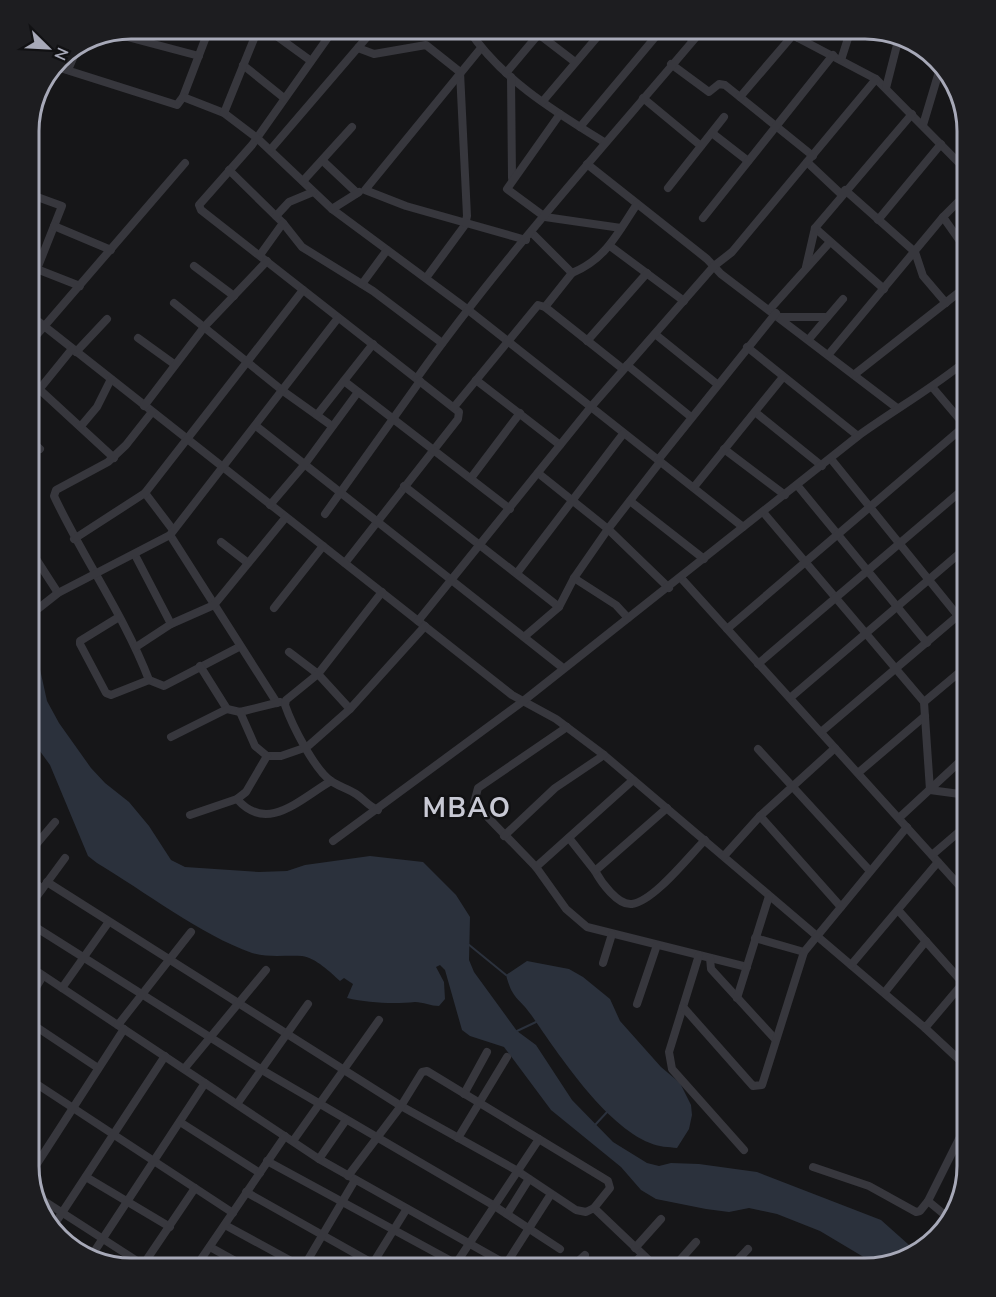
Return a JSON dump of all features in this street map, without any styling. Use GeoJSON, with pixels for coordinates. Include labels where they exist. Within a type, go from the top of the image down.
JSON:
{"type":"FeatureCollection","features":[{"type":"Feature","properties":{"kind":"street"},"geometry":{"type":"LineString","coordinates":[[135,39],[199,56]]}},
{"type":"Feature","properties":{"kind":"street"},"geometry":{"type":"LineString","coordinates":[[78,73],[173,106],[183,97],[205,39]]}},
{"type":"Feature","properties":{"kind":"street"},"geometry":{"type":"LineString","coordinates":[[224,113],[254,39]]}},
{"type":"Feature","properties":{"kind":"street"},"geometry":{"type":"LineString","coordinates":[[282,39],[311,61]]}},
{"type":"Feature","properties":{"kind":"street"},"geometry":{"type":"LineString","coordinates":[[326,39],[257,138],[200,207],[459,412],[458,419],[432,449],[345,563]]}},
{"type":"Feature","properties":{"kind":"street"},"geometry":{"type":"LineString","coordinates":[[271,149],[365,39]]}},
{"type":"Feature","properties":{"kind":"street"},"geometry":{"type":"LineString","coordinates":[[475,39],[481,48],[508,75],[560,114],[604,142]]}},
{"type":"Feature","properties":{"kind":"street"},"geometry":{"type":"LineString","coordinates":[[512,178],[508,75],[532,39]]}},
{"type":"Feature","properties":{"kind":"street"},"geometry":{"type":"LineString","coordinates":[[548,39],[575,62]]}},
{"type":"Feature","properties":{"kind":"street"},"geometry":{"type":"LineString","coordinates":[[543,101],[595,39]]}},
{"type":"Feature","properties":{"kind":"street"},"geometry":{"type":"LineString","coordinates":[[580,127],[654,39]]}},
{"type":"Feature","properties":{"kind":"street"},"geometry":{"type":"LineString","coordinates":[[740,97],[793,39]]}},
{"type":"Feature","properties":{"kind":"street"},"geometry":{"type":"LineString","coordinates":[[799,39],[876,79],[957,160]]}},
{"type":"Feature","properties":{"kind":"street"},"geometry":{"type":"LineString","coordinates":[[841,60],[848,39]]}},
{"type":"Feature","properties":{"kind":"street"},"geometry":{"type":"LineString","coordinates":[[326,514],[467,309],[545,217],[604,142],[693,40]]}},
{"type":"Feature","properties":{"kind":"street"},"geometry":{"type":"LineString","coordinates":[[358,48],[374,54],[426,45],[460,72],[466,199],[465,225],[426,279]]}},
{"type":"Feature","properties":{"kind":"street"},"geometry":{"type":"LineString","coordinates":[[886,88],[897,45]]}},
{"type":"Feature","properties":{"kind":"street"},"geometry":{"type":"LineString","coordinates":[[332,209],[361,191],[481,48]]}},
{"type":"Feature","properties":{"kind":"street"},"geometry":{"type":"LineString","coordinates":[[703,219],[833,55]]}},
{"type":"Feature","properties":{"kind":"street"},"geometry":{"type":"LineString","coordinates":[[671,64],[706,91],[712,91],[722,84],[776,127],[843,192],[915,252],[923,276],[946,303]]}},
{"type":"Feature","properties":{"kind":"street"},"geometry":{"type":"LineString","coordinates":[[243,65],[284,98]]}},
{"type":"Feature","properties":{"kind":"street"},"geometry":{"type":"LineString","coordinates":[[923,125],[938,75]]}},
{"type":"Feature","properties":{"kind":"street"},"geometry":{"type":"LineString","coordinates":[[240,712],[255,746],[267,756],[281,756],[307,747],[350,709],[422,623],[452,580],[590,408],[714,266],[732,252],[876,79]]}},
{"type":"Feature","properties":{"kind":"street"},"geometry":{"type":"LineString","coordinates":[[183,97],[224,113],[257,138],[332,209],[467,309],[743,527]]}},
{"type":"Feature","properties":{"kind":"street"},"geometry":{"type":"LineString","coordinates":[[643,98],[701,146]]}},
{"type":"Feature","properties":{"kind":"street"},"geometry":{"type":"LineString","coordinates":[[560,114],[512,178],[507,186],[508,191],[545,217],[621,228]]}},
{"type":"Feature","properties":{"kind":"street"},"geometry":{"type":"LineString","coordinates":[[806,267],[814,228],[912,114]]}},
{"type":"Feature","properties":{"kind":"street"},"geometry":{"type":"LineString","coordinates":[[668,188],[724,117]]}},
{"type":"Feature","properties":{"kind":"street"},"geometry":{"type":"LineString","coordinates":[[303,181],[352,127]]}},
{"type":"Feature","properties":{"kind":"street"},"geometry":{"type":"LineString","coordinates":[[712,132],[748,161]]}},
{"type":"Feature","properties":{"kind":"street"},"geometry":{"type":"LineString","coordinates":[[878,220],[941,144]]}},
{"type":"Feature","properties":{"kind":"street"},"geometry":{"type":"LineString","coordinates":[[323,161],[361,191],[465,225],[526,240]]}},
{"type":"Feature","properties":{"kind":"street"},"geometry":{"type":"LineString","coordinates":[[39,332],[185,163]]}},
{"type":"Feature","properties":{"kind":"street"},"geometry":{"type":"LineString","coordinates":[[587,164],[897,408]]}},
{"type":"Feature","properties":{"kind":"street"},"geometry":{"type":"LineString","coordinates":[[229,170],[276,216],[302,247],[362,284],[442,343]]}},
{"type":"Feature","properties":{"kind":"street"},"geometry":{"type":"LineString","coordinates":[[276,216],[289,202],[313,192]]}},
{"type":"Feature","properties":{"kind":"street"},"geometry":{"type":"LineString","coordinates":[[39,198],[62,206],[39,256]]}},
{"type":"Feature","properties":{"kind":"street"},"geometry":{"type":"LineString","coordinates":[[829,354],[943,216],[957,203]]}},
{"type":"Feature","properties":{"kind":"street"},"geometry":{"type":"LineString","coordinates":[[544,307],[572,273],[591,265],[610,246],[637,204]]}},
{"type":"Feature","properties":{"kind":"street"},"geometry":{"type":"LineString","coordinates":[[943,216],[957,236]]}},
{"type":"Feature","properties":{"kind":"street"},"geometry":{"type":"LineString","coordinates":[[260,255],[283,224]]}},
{"type":"Feature","properties":{"kind":"street"},"geometry":{"type":"LineString","coordinates":[[54,226],[111,250]]}},
{"type":"Feature","properties":{"kind":"street"},"geometry":{"type":"LineString","coordinates":[[814,228],[884,289]]}},
{"type":"Feature","properties":{"kind":"street"},"geometry":{"type":"LineString","coordinates":[[532,232],[572,273]]}},
{"type":"Feature","properties":{"kind":"street"},"geometry":{"type":"LineString","coordinates":[[524,637],[559,607],[574,578],[608,528],[691,417],[775,313],[806,267],[830,242]]}},
{"type":"Feature","properties":{"kind":"street"},"geometry":{"type":"LineString","coordinates":[[610,246],[684,301]]}},
{"type":"Feature","properties":{"kind":"street"},"geometry":{"type":"LineString","coordinates":[[362,284],[387,250]]}},
{"type":"Feature","properties":{"kind":"street"},"geometry":{"type":"LineString","coordinates":[[144,405],[205,326],[267,261]]}},
{"type":"Feature","properties":{"kind":"street"},"geometry":{"type":"LineString","coordinates":[[194,266],[234,296]]}},
{"type":"Feature","properties":{"kind":"street"},"geometry":{"type":"LineString","coordinates":[[39,270],[80,286]]}},
{"type":"Feature","properties":{"kind":"street"},"geometry":{"type":"LineString","coordinates":[[587,340],[647,273]]}},
{"type":"Feature","properties":{"kind":"street"},"geometry":{"type":"LineString","coordinates":[[74,539],[145,493],[303,290]]}},
{"type":"Feature","properties":{"kind":"street"},"geometry":{"type":"LineString","coordinates":[[855,374],[957,294]]}},
{"type":"Feature","properties":{"kind":"street"},"geometry":{"type":"LineString","coordinates":[[809,339],[843,299]]}},
{"type":"Feature","properties":{"kind":"street"},"geometry":{"type":"LineString","coordinates":[[174,303],[283,391],[332,426]]}},
{"type":"Feature","properties":{"kind":"street"},"geometry":{"type":"LineString","coordinates":[[454,407],[538,305],[544,307],[691,417]]}},
{"type":"Feature","properties":{"kind":"street"},"geometry":{"type":"LineString","coordinates":[[775,313],[827,317]]}},
{"type":"Feature","properties":{"kind":"street"},"geometry":{"type":"LineString","coordinates":[[39,608],[58,593],[135,555],[171,532],[338,318]]}},
{"type":"Feature","properties":{"kind":"street"},"geometry":{"type":"LineString","coordinates":[[107,319],[74,350],[39,389],[114,458]]}},
{"type":"Feature","properties":{"kind":"street"},"geometry":{"type":"LineString","coordinates":[[39,323],[522,702],[567,727],[604,755],[816,937],[885,992],[957,1057]]}},
{"type":"Feature","properties":{"kind":"street"},"geometry":{"type":"LineString","coordinates":[[655,334],[717,384]]}},
{"type":"Feature","properties":{"kind":"street"},"geometry":{"type":"LineString","coordinates":[[138,338],[174,364]]}},
{"type":"Feature","properties":{"kind":"street"},"geometry":{"type":"LineString","coordinates":[[317,416],[373,344]]}},
{"type":"Feature","properties":{"kind":"street"},"geometry":{"type":"LineString","coordinates":[[747,347],[858,436]]}},
{"type":"Feature","properties":{"kind":"street"},"geometry":{"type":"LineString","coordinates":[[333,841],[522,702],[669,588],[858,436],[897,408],[933,388],[957,369]]}},
{"type":"Feature","properties":{"kind":"street"},"geometry":{"type":"LineString","coordinates":[[694,487],[783,377]]}},
{"type":"Feature","properties":{"kind":"street"},"geometry":{"type":"LineString","coordinates":[[81,426],[97,407],[111,380]]}},
{"type":"Feature","properties":{"kind":"street"},"geometry":{"type":"LineString","coordinates":[[476,380],[560,446]]}},
{"type":"Feature","properties":{"kind":"street"},"geometry":{"type":"LineString","coordinates":[[344,381],[510,509]]}},
{"type":"Feature","properties":{"kind":"street"},"geometry":{"type":"LineString","coordinates":[[933,388],[957,415]]}},
{"type":"Feature","properties":{"kind":"street"},"geometry":{"type":"LineString","coordinates":[[270,505],[305,464],[358,392]]}},
{"type":"Feature","properties":{"kind":"street"},"geometry":{"type":"LineString","coordinates":[[149,680],[136,647],[74,539],[54,492],[114,458],[152,412]]}},
{"type":"Feature","properties":{"kind":"street"},"geometry":{"type":"LineString","coordinates":[[755,412],[822,466]]}},
{"type":"Feature","properties":{"kind":"street"},"geometry":{"type":"LineString","coordinates":[[471,478],[520,413]]}},
{"type":"Feature","properties":{"kind":"street"},"geometry":{"type":"LineString","coordinates":[[256,426],[563,668]]}},
{"type":"Feature","properties":{"kind":"street"},"geometry":{"type":"LineString","coordinates":[[517,573],[624,434]]}},
{"type":"Feature","properties":{"kind":"street"},"geometry":{"type":"LineString","coordinates":[[727,629],[957,434]]}},
{"type":"Feature","properties":{"kind":"street"},"geometry":{"type":"LineString","coordinates":[[724,449],[784,495]]}},
{"type":"Feature","properties":{"kind":"street"},"geometry":{"type":"LineString","coordinates":[[831,459],[898,545],[957,615]]}},
{"type":"Feature","properties":{"kind":"street"},"geometry":{"type":"LineString","coordinates":[[538,473],[608,528],[669,588]]}},
{"type":"Feature","properties":{"kind":"street"},"geometry":{"type":"LineString","coordinates":[[797,485],[927,643]]}},
{"type":"Feature","properties":{"kind":"street"},"geometry":{"type":"LineString","coordinates":[[404,486],[482,544],[559,607]]}},
{"type":"Feature","properties":{"kind":"street"},"geometry":{"type":"LineString","coordinates":[[145,493],[171,532],[239,647],[277,703]]}},
{"type":"Feature","properties":{"kind":"street"},"geometry":{"type":"LineString","coordinates":[[759,664],[957,495]]}},
{"type":"Feature","properties":{"kind":"street"},"geometry":{"type":"LineString","coordinates":[[630,501],[704,559]]}},
{"type":"Feature","properties":{"kind":"street"},"geometry":{"type":"LineString","coordinates":[[763,512],[924,702],[930,790]]}},
{"type":"Feature","properties":{"kind":"street"},"geometry":{"type":"LineString","coordinates":[[136,647],[171,624],[214,605],[286,517]]}},
{"type":"Feature","properties":{"kind":"street"},"geometry":{"type":"LineString","coordinates":[[221,542],[248,563]]}},
{"type":"Feature","properties":{"kind":"street"},"geometry":{"type":"LineString","coordinates":[[274,608],[323,546]]}},
{"type":"Feature","properties":{"kind":"street"},"geometry":{"type":"LineString","coordinates":[[135,555],[171,624]]}},
{"type":"Feature","properties":{"kind":"street"},"geometry":{"type":"LineString","coordinates":[[790,698],[957,556]]}},
{"type":"Feature","properties":{"kind":"street"},"geometry":{"type":"LineString","coordinates":[[39,564],[58,593]]}},
{"type":"Feature","properties":{"kind":"street"},"geometry":{"type":"LineString","coordinates":[[574,578],[616,604],[628,618]]}},
{"type":"Feature","properties":{"kind":"street"},"geometry":{"type":"LineString","coordinates":[[681,578],[957,882]]}},
{"type":"Feature","properties":{"kind":"street"},"geometry":{"type":"LineString","coordinates":[[171,737],[227,709],[240,712],[286,700],[318,674],[382,592]]}},
{"type":"Feature","properties":{"kind":"street"},"geometry":{"type":"LineString","coordinates":[[119,616],[80,641],[106,693],[111,695],[149,680],[164,686],[239,647]]}},
{"type":"Feature","properties":{"kind":"street"},"geometry":{"type":"LineString","coordinates":[[821,732],[957,617]]}},
{"type":"Feature","properties":{"kind":"street"},"geometry":{"type":"LineString","coordinates":[[289,652],[318,674],[350,709]]}},
{"type":"Feature","properties":{"kind":"street"},"geometry":{"type":"LineString","coordinates":[[200,666],[227,709]]}},
{"type":"Feature","properties":{"kind":"street"},"geometry":{"type":"LineString","coordinates":[[924,702],[957,675]]}},
{"type":"Feature","properties":{"kind":"street"},"geometry":{"type":"LineString","coordinates":[[286,700],[286,708],[317,766],[331,781],[361,797],[365,804],[378,810]]}},
{"type":"Feature","properties":{"kind":"street"},"geometry":{"type":"LineString","coordinates":[[858,773],[925,716]]}},
{"type":"Feature","properties":{"kind":"street"},"geometry":{"type":"LineString","coordinates":[[567,727],[478,788],[474,803],[536,867],[566,909],[583,923],[612,934],[747,967]]}},
{"type":"Feature","properties":{"kind":"street"},"geometry":{"type":"LineString","coordinates":[[724,856],[760,816],[835,748]]}},
{"type":"Feature","properties":{"kind":"street"},"geometry":{"type":"LineString","coordinates":[[758,749],[870,871]]}},
{"type":"Feature","properties":{"kind":"street"},"geometry":{"type":"LineString","coordinates":[[504,836],[555,788],[604,755]]}},
{"type":"Feature","properties":{"kind":"street"},"geometry":{"type":"LineString","coordinates":[[190,815],[237,799],[246,792],[267,756]]}},
{"type":"Feature","properties":{"kind":"street"},"geometry":{"type":"LineString","coordinates":[[899,818],[957,765]]}},
{"type":"Feature","properties":{"kind":"street"},"geometry":{"type":"LineString","coordinates":[[536,867],[633,780]]}},
{"type":"Feature","properties":{"kind":"street"},"geometry":{"type":"LineString","coordinates":[[237,799],[247,811],[273,815],[331,781]]}},
{"type":"Feature","properties":{"kind":"street"},"geometry":{"type":"LineString","coordinates":[[930,790],[957,794]]}},
{"type":"Feature","properties":{"kind":"street"},"geometry":{"type":"LineString","coordinates":[[595,872],[667,808]]}},
{"type":"Feature","properties":{"kind":"street"},"geometry":{"type":"LineString","coordinates":[[760,816],[842,907]]}},
{"type":"Feature","properties":{"kind":"street"},"geometry":{"type":"LineString","coordinates":[[39,840],[55,822]]}},
{"type":"Feature","properties":{"kind":"street"},"geometry":{"type":"LineString","coordinates":[[683,1007],[753,1086],[762,1085],[804,952],[907,827]]}},
{"type":"Feature","properties":{"kind":"street"},"geometry":{"type":"LineString","coordinates":[[851,965],[898,910],[935,859],[957,836]]}},
{"type":"Feature","properties":{"kind":"street"},"geometry":{"type":"LineString","coordinates":[[569,838],[621,902],[632,904],[651,894],[705,840]]}},
{"type":"Feature","properties":{"kind":"street"},"geometry":{"type":"LineString","coordinates":[[39,893],[65,858]]}},
{"type":"Feature","properties":{"kind":"street"},"geometry":{"type":"LineString","coordinates":[[39,883],[169,959],[401,1106],[516,1170],[582,1212],[594,1208],[610,1188],[608,1181],[424,1071],[401,1106],[376,1139],[352,1178],[342,1202],[309,1258]]}},
{"type":"Feature","properties":{"kind":"street"},"geometry":{"type":"LineString","coordinates":[[737,998],[769,896]]}},
{"type":"Feature","properties":{"kind":"street"},"geometry":{"type":"LineString","coordinates":[[898,910],[957,976]]}},
{"type":"Feature","properties":{"kind":"street"},"geometry":{"type":"LineString","coordinates":[[62,988],[108,922]]}},
{"type":"Feature","properties":{"kind":"street"},"geometry":{"type":"LineString","coordinates":[[39,930],[262,1070],[376,1139],[493,1205],[560,1249]]}},
{"type":"Feature","properties":{"kind":"street"},"geometry":{"type":"LineString","coordinates":[[39,1161],[99,1068],[142,993],[190,932]]}},
{"type":"Feature","properties":{"kind":"street"},"geometry":{"type":"LineString","coordinates":[[603,963],[612,934]]}},
{"type":"Feature","properties":{"kind":"street"},"geometry":{"type":"LineString","coordinates":[[755,938],[804,952]]}},
{"type":"Feature","properties":{"kind":"street"},"geometry":{"type":"LineString","coordinates":[[885,992],[926,941]]}},
{"type":"Feature","properties":{"kind":"street"},"geometry":{"type":"LineString","coordinates":[[638,1004],[657,945]]}},
{"type":"Feature","properties":{"kind":"street"},"geometry":{"type":"LineString","coordinates":[[699,955],[669,1052],[672,1069],[744,1150]]}},
{"type":"Feature","properties":{"kind":"street"},"geometry":{"type":"LineString","coordinates":[[710,958],[709,966],[775,1040]]}},
{"type":"Feature","properties":{"kind":"street"},"geometry":{"type":"LineString","coordinates":[[184,1069],[208,1036],[239,1004],[266,970]]}},
{"type":"Feature","properties":{"kind":"street"},"geometry":{"type":"LineString","coordinates":[[39,973],[319,1159],[492,1258]]}},
{"type":"Feature","properties":{"kind":"street"},"geometry":{"type":"LineString","coordinates":[[39,982],[43,976]]}},
{"type":"Feature","properties":{"kind":"street"},"geometry":{"type":"LineString","coordinates":[[925,1028],[957,994]]}},
{"type":"Feature","properties":{"kind":"street"},"geometry":{"type":"LineString","coordinates":[[237,1104],[308,1004]]}},
{"type":"Feature","properties":{"kind":"street"},"geometry":{"type":"LineString","coordinates":[[293,1141],[379,1020]]}},
{"type":"Feature","properties":{"kind":"street"},"geometry":{"type":"LineString","coordinates":[[39,1029],[99,1068]]}},
{"type":"Feature","properties":{"kind":"street"},"geometry":{"type":"LineString","coordinates":[[464,1094],[488,1052]]}},
{"type":"Feature","properties":{"kind":"street"},"geometry":{"type":"LineString","coordinates":[[57,1220],[165,1056]]}},
{"type":"Feature","properties":{"kind":"street"},"geometry":{"type":"LineString","coordinates":[[458,1138],[507,1057]]}},
{"type":"Feature","properties":{"kind":"street"},"geometry":{"type":"LineString","coordinates":[[95,1250],[205,1083]]}},
{"type":"Feature","properties":{"kind":"street"},"geometry":{"type":"LineString","coordinates":[[39,1087],[233,1213]]}},
{"type":"Feature","properties":{"kind":"street"},"geometry":{"type":"LineString","coordinates":[[319,1159],[346,1120]]}},
{"type":"Feature","properties":{"kind":"street"},"geometry":{"type":"LineString","coordinates":[[180,1122],[260,1173]]}},
{"type":"Feature","properties":{"kind":"street"},"geometry":{"type":"LineString","coordinates":[[204,1258],[285,1136]]}},
{"type":"Feature","properties":{"kind":"street"},"geometry":{"type":"LineString","coordinates":[[459,1258],[539,1139]]}},
{"type":"Feature","properties":{"kind":"street"},"geometry":{"type":"LineString","coordinates":[[813,1167],[869,1186],[916,1212],[920,1211],[928,1201],[957,1144]]}},
{"type":"Feature","properties":{"kind":"street"},"geometry":{"type":"LineString","coordinates":[[267,1161],[440,1258]]}},
{"type":"Feature","properties":{"kind":"street"},"geometry":{"type":"LineString","coordinates":[[86,1177],[170,1227]]}},
{"type":"Feature","properties":{"kind":"street"},"geometry":{"type":"LineString","coordinates":[[507,1214],[529,1179]]}},
{"type":"Feature","properties":{"kind":"street"},"geometry":{"type":"LineString","coordinates":[[150,1258],[195,1188]]}},
{"type":"Feature","properties":{"kind":"street"},"geometry":{"type":"LineString","coordinates":[[246,1192],[358,1258]]}},
{"type":"Feature","properties":{"kind":"street"},"geometry":{"type":"LineString","coordinates":[[510,1258],[551,1194]]}},
{"type":"Feature","properties":{"kind":"street"},"geometry":{"type":"LineString","coordinates":[[928,1201],[944,1214]]}},
{"type":"Feature","properties":{"kind":"street"},"geometry":{"type":"LineString","coordinates":[[46,1203],[130,1258]]}},
{"type":"Feature","properties":{"kind":"street"},"geometry":{"type":"LineString","coordinates":[[594,1208],[646,1258]]}},
{"type":"Feature","properties":{"kind":"street"},"geometry":{"type":"LineString","coordinates":[[376,1258],[406,1210]]}},
{"type":"Feature","properties":{"kind":"street"},"geometry":{"type":"LineString","coordinates":[[635,1258],[661,1219]]}},
{"type":"Feature","properties":{"kind":"street"},"geometry":{"type":"LineString","coordinates":[[225,1225],[286,1258]]}},
{"type":"Feature","properties":{"kind":"street"},"geometry":{"type":"LineString","coordinates":[[682,1258],[696,1242]]}},
{"type":"Feature","properties":{"kind":"street"},"geometry":{"type":"LineString","coordinates":[[210,1247],[230,1258]]}},
{"type":"Feature","properties":{"kind":"street"},"geometry":{"type":"LineString","coordinates":[[739,1258],[748,1249]]}},
{"type":"Feature","properties":{"kind":"street"},"geometry":{"type":"LineString","coordinates":[[582,1258],[585,1255]]}},
{"type":"Feature","properties":{"kind":"shaded area"},"geometry":{"type":"Polygon","coordinates":[[[39,665],[47,701],[59,723],[91,768],[105,783],[129,802],[149,826],[171,860],[185,867],[259,872],[287,871],[305,865],[370,856],[423,862],[456,895],[470,917],[469,960],[474,972],[517,1031],[536,1045],[572,1100],[613,1142],[647,1163],[659,1166],[671,1163],[699,1164],[757,1172],[881,1220],[910,1246],[889,1255],[865,1258],[820,1231],[777,1214],[749,1208],[729,1212],[656,1199],[641,1190],[621,1167],[551,1110],[504,1047],[470,1036],[462,1030],[445,970],[440,965],[436,967],[444,982],[445,999],[439,1006],[418,1002],[364,1001],[347,998],[353,984],[344,978],[340,981],[312,959],[302,956],[258,955],[213,935],[88,856],[50,765],[39,750],[39,665]]]}},
{"type":"Feature","properties":{"kind":"shaded area"},"geometry":{"type":"Polygon","coordinates":[[[527,961],[569,969],[583,977],[610,999],[620,1021],[661,1067],[680,1083],[691,1105],[692,1115],[689,1129],[677,1148],[653,1144],[633,1134],[616,1121],[584,1087],[511,990],[506,975],[527,961]]]}},
{"type":"Feature","properties":{"kind":"waterway"},"geometry":{"type":"LineString","coordinates":[[468,944],[506,975]]}},
{"type":"Feature","properties":{"kind":"waterway"},"geometry":{"type":"LineString","coordinates":[[517,1031],[536,1022]]}},
{"type":"Feature","properties":{"kind":"waterway"},"geometry":{"type":"LineString","coordinates":[[595,1125],[608,1111]]}},
{"type":"Feature","properties":{"kind":"district","name":"MBAO"},"geometry":{"type":"Point","coordinates":[467,808]}}]}
